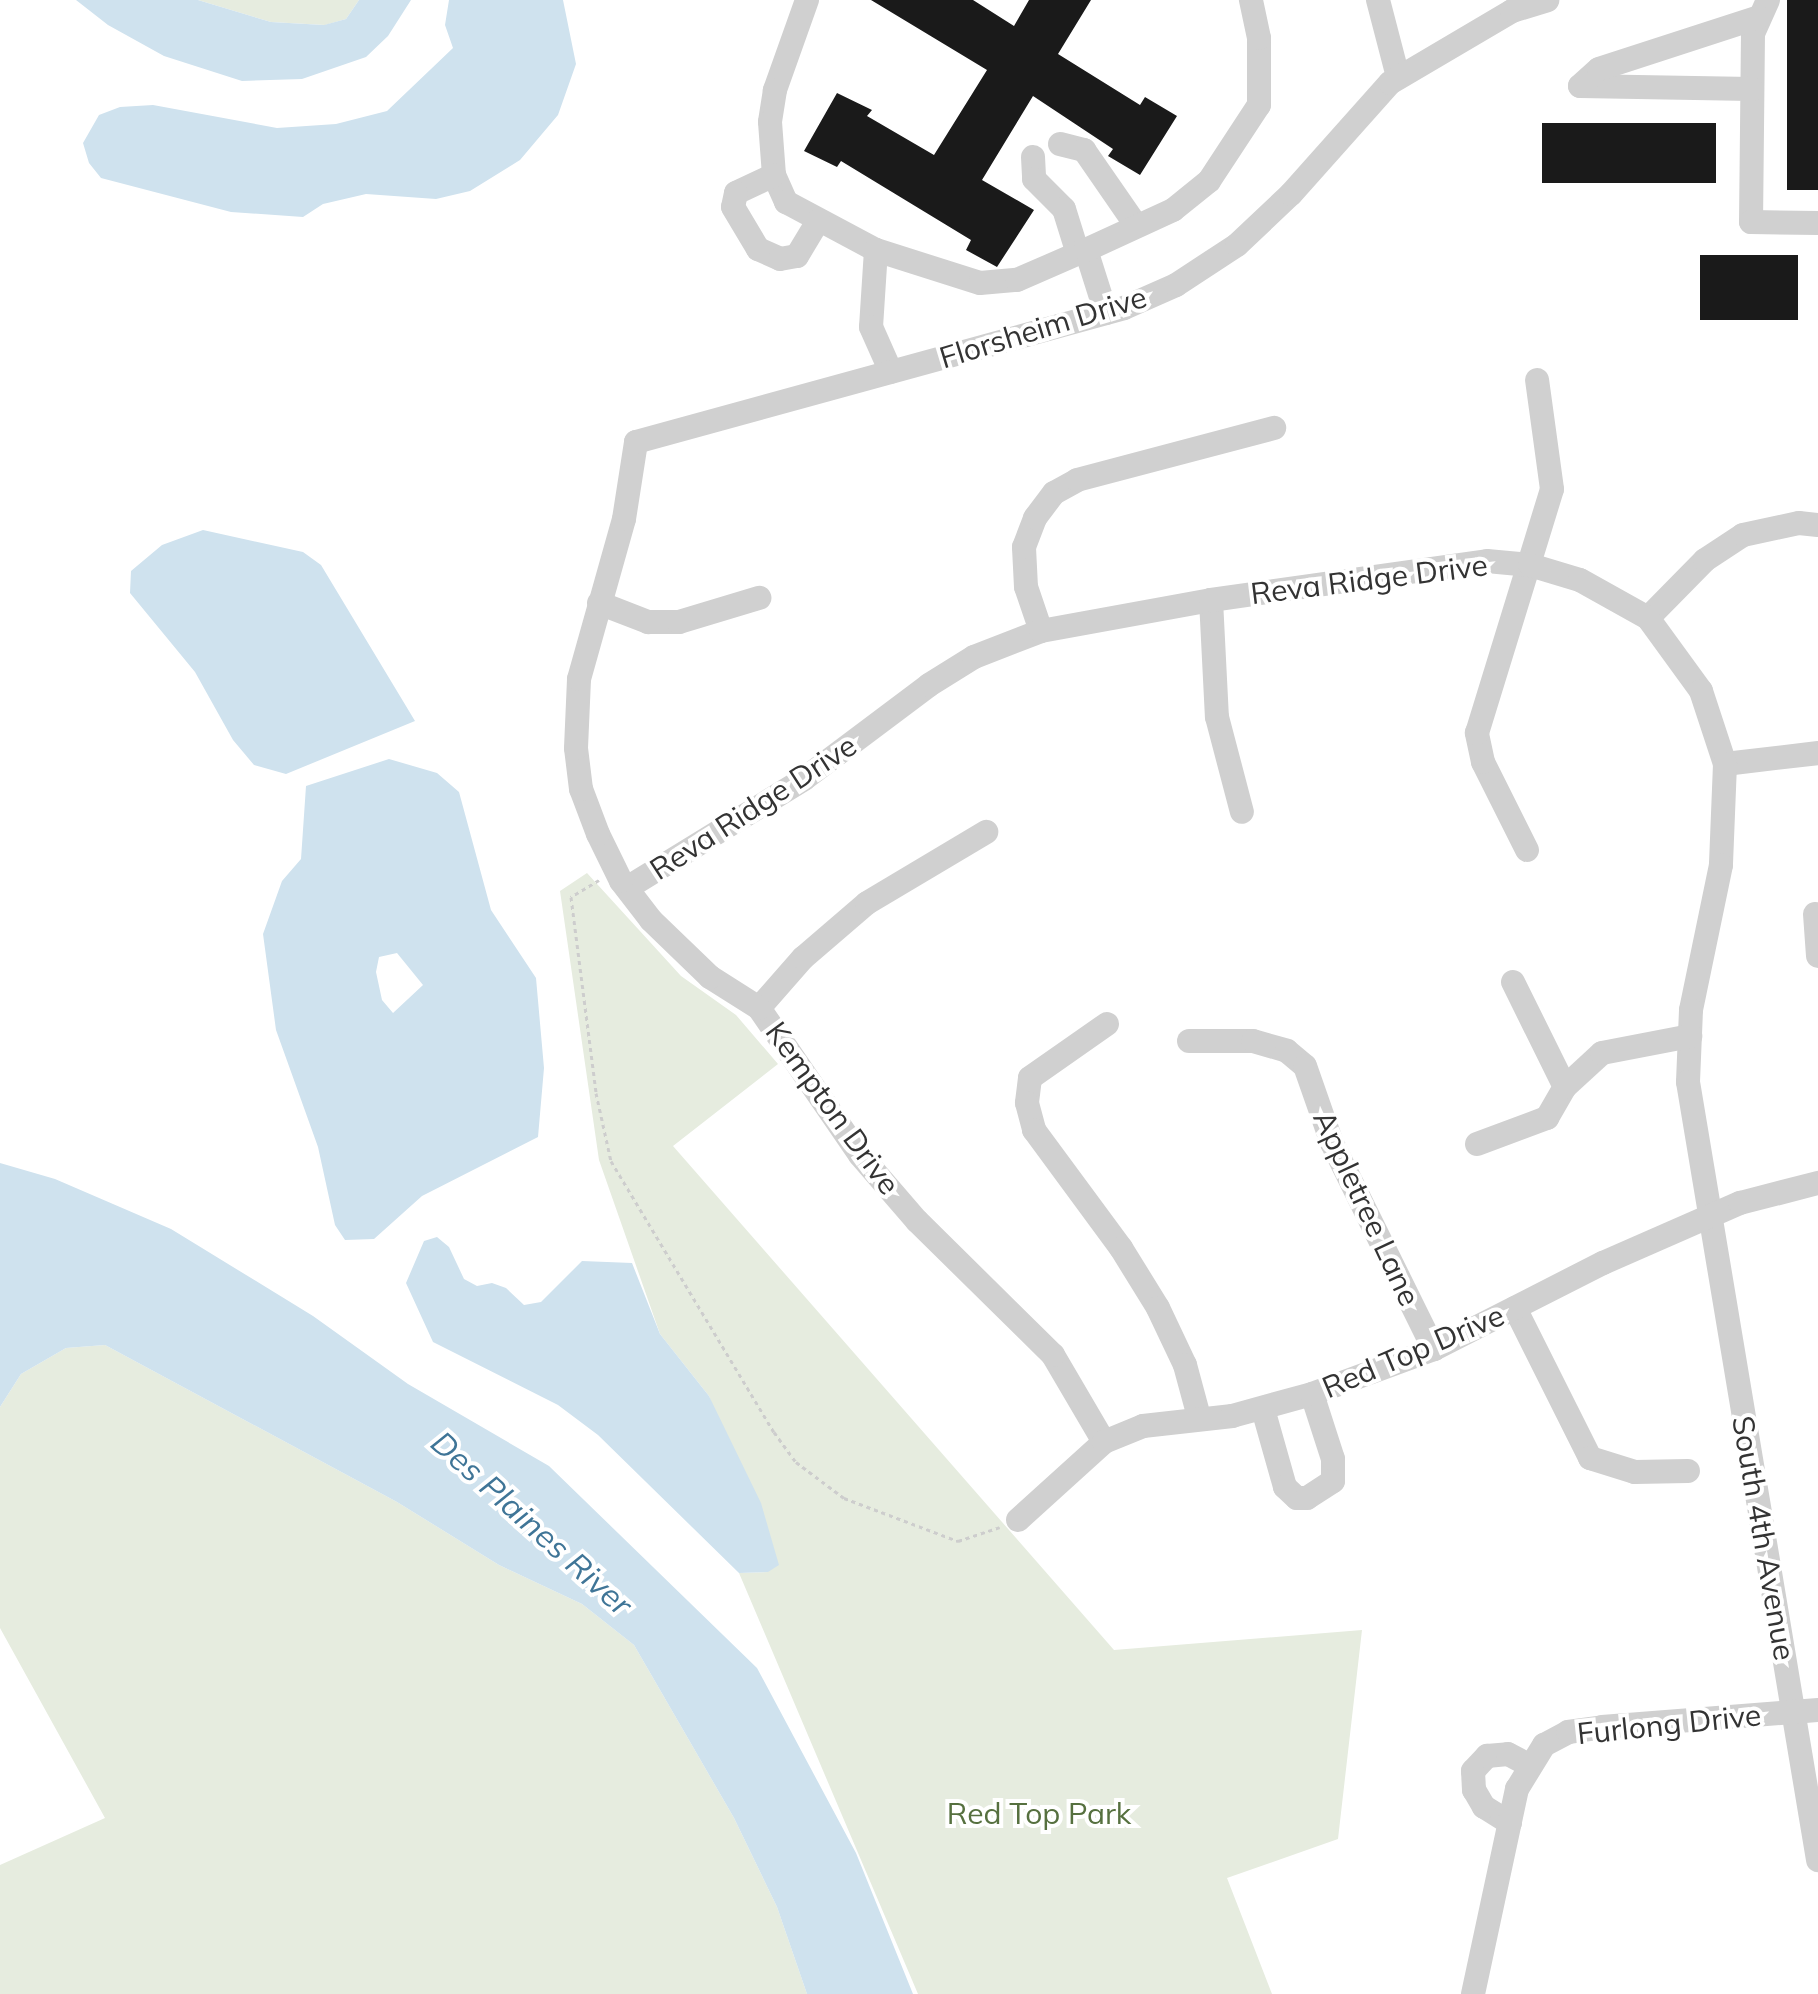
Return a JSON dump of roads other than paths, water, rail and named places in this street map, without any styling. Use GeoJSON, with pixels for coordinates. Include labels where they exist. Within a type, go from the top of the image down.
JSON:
{"type":"FeatureCollection","features":[{"type":"Feature","properties":{"kind":"street"},"geometry":{"type":"LineString","coordinates":[[807,0],[775,90],[770,122],[774,175],[786,202],[876,250],[980,283],[1017,280],[1082,252],[1173,210],[1209,181],[1259,105],[1259,38],[1251,0]]}},
{"type":"Feature","properties":{"kind":"street"},"geometry":{"type":"LineString","coordinates":[[1378,0],[1398,77]]}},
{"type":"Feature","properties":{"kind":"street","name":"Florsheim Drive"},"geometry":{"type":"LineString","coordinates":[[636,442],[1106,313],[1176,285],[1237,245],[1398,77],[1512,11],[1547,0]]}},
{"type":"Feature","properties":{"kind":"street"},"geometry":{"type":"LineString","coordinates":[[1752,89],[1580,86],[1599,69],[1764,9]]}},
{"type":"Feature","properties":{"kind":"street"},"geometry":{"type":"LineString","coordinates":[[1764,9],[1753,33],[1751,222],[1818,223]]}},
{"type":"Feature","properties":{"kind":"street"},"geometry":{"type":"LineString","coordinates":[[1060,144],[1084,150],[1136,225]]}},
{"type":"Feature","properties":{"kind":"street"},"geometry":{"type":"LineString","coordinates":[[1033,157],[1034,179],[1064,209],[1106,313]]}},
{"type":"Feature","properties":{"kind":"street"},"geometry":{"type":"LineString","coordinates":[[774,175],[736,193],[733,207],[758,249],[780,259],[797,256],[818,221]]}},
{"type":"Feature","properties":{"kind":"street"},"geometry":{"type":"LineString","coordinates":[[876,250],[871,327],[891,372]]}},
{"type":"Feature","properties":{"kind":"street"},"geometry":{"type":"LineString","coordinates":[[1527,850],[1483,762],[1477,733],[1552,489],[1537,380]]}},
{"type":"Feature","properties":{"kind":"street"},"geometry":{"type":"LineString","coordinates":[[1041,631],[1026,587],[1024,547],[1035,518],[1054,493],[1077,480],[1274,428]]}},
{"type":"Feature","properties":{"kind":"street","name":"Kempton Drive"},"geometry":{"type":"LineString","coordinates":[[636,442],[624,519],[579,679],[576,748],[581,789],[627,888],[677,948],[759,1008],[860,1155],[917,1221],[1053,1355],[1104,1442]]}},
{"type":"Feature","properties":{"kind":"street"},"geometry":{"type":"LineString","coordinates":[[1648,618],[1705,560],[1743,535],[1799,523],[1818,525]]}},
{"type":"Feature","properties":{"kind":"street","name":"Reva Ridge Drive"},"geometry":{"type":"LineString","coordinates":[[627,888],[815,772],[929,685],[974,657],[1041,631],[1211,600],[1487,561],[1530,565],[1580,580],[1648,618],[1701,691],[1725,764],[1721,865],[1702,944],[1690,1036],[1688,1082],[1709,1217]]}},
{"type":"Feature","properties":{"kind":"street"},"geometry":{"type":"LineString","coordinates":[[599,603],[648,622],[679,622],[759,598]]}},
{"type":"Feature","properties":{"kind":"street"},"geometry":{"type":"LineString","coordinates":[[1211,600],[1217,717],[1242,812]]}},
{"type":"Feature","properties":{"kind":"street"},"geometry":{"type":"LineString","coordinates":[[1725,764],[1818,753]]}},
{"type":"Feature","properties":{"kind":"street"},"geometry":{"type":"LineString","coordinates":[[759,1008],[803,958],[867,903],[986,832]]}},
{"type":"Feature","properties":{"kind":"street"},"geometry":{"type":"LineString","coordinates":[[1815,914],[1818,956]]}},
{"type":"Feature","properties":{"kind":"street"},"geometry":{"type":"LineString","coordinates":[[1513,982],[1565,1087]]}},
{"type":"Feature","properties":{"kind":"street"},"geometry":{"type":"LineString","coordinates":[[1107,1024],[1030,1078],[1027,1103],[1034,1130],[1121,1248],[1158,1308],[1185,1365],[1199,1417]]}},
{"type":"Feature","properties":{"kind":"street"},"geometry":{"type":"LineString","coordinates":[[1477,1144],[1547,1118],[1565,1087],[1602,1053],[1690,1036]]}},
{"type":"Feature","properties":{"kind":"street","name":"Appletree Lane"},"geometry":{"type":"LineString","coordinates":[[1189,1041],[1253,1041],[1287,1051],[1305,1066],[1332,1143],[1434,1349]]}},
{"type":"Feature","properties":{"kind":"street","name":"Red Top Drive"},"geometry":{"type":"LineString","coordinates":[[1018,1520],[1104,1442],[1143,1426],[1263,1409],[1312,1394],[1434,1349],[1709,1217],[1818,1183]]}},
{"type":"Feature","properties":{"kind":"street","name":"South 4th Avenue"},"geometry":{"type":"LineString","coordinates":[[1709,1217],[1818,1860]]}},
{"type":"Feature","properties":{"kind":"street"},"geometry":{"type":"LineString","coordinates":[[1515,1308],[1590,1458],[1635,1472],[1688,1471]]}},
{"type":"Feature","properties":{"kind":"street"},"geometry":{"type":"LineString","coordinates":[[1263,1409],[1285,1487],[1297,1498],[1307,1498],[1333,1481],[1333,1459],[1312,1394]]}},
{"type":"Feature","properties":{"kind":"street","name":"Furlong Drive"},"geometry":{"type":"LineString","coordinates":[[1473,1994],[1510,1823],[1529,1765],[1544,1745],[1568,1732],[1818,1710]]}},
{"type":"Feature","properties":{"kind":"street"},"geometry":{"type":"LineString","coordinates":[[1510,1823],[1484,1807],[1474,1790],[1473,1771],[1487,1756],[1508,1754],[1529,1765]]}},
{"type":"Feature","properties":{"kind":"water"},"geometry":{"type":"Polygon","coordinates":[[[76,0],[198,0],[271,22],[324,25],[346,19],[359,0],[411,0],[388,36],[366,57],[302,79],[242,81],[164,56],[108,25],[76,0]]]}},
{"type":"Feature","properties":{"kind":"water"},"geometry":{"type":"Polygon","coordinates":[[[449,0],[563,0],[576,64],[558,115],[520,160],[470,191],[436,199],[366,194],[323,204],[303,217],[231,212],[101,178],[89,163],[83,143],[99,115],[120,107],[153,105],[277,128],[336,124],[387,111],[453,48],[445,25],[449,0]]]}},
{"type":"Feature","properties":{"kind":"water"},"geometry":{"type":"Polygon","coordinates":[[[203,530],[303,552],[321,565],[415,721],[286,774],[254,765],[233,740],[195,672],[130,593],[131,571],[162,545],[203,530]]]}},
{"type":"Feature","properties":{"kind":"water"},"geometry":{"type":"Polygon","coordinates":[[[389,759],[437,773],[459,792],[491,910],[536,978],[544,1068],[538,1137],[422,1196],[374,1239],[345,1240],[335,1225],[318,1147],[276,1030],[263,934],[282,881],[301,859],[306,786],[389,759]],[[397,953],[379,957],[376,972],[382,1000],[393,1013],[423,985],[397,953]]]}},
{"type":"Feature","properties":{"kind":"water","name":"Des Plaines River"},"geometry":{"type":"Polygon","coordinates":[[[0,1163],[55,1179],[171,1229],[313,1316],[408,1384],[549,1466],[757,1668],[856,1853],[913,1994],[807,1994],[777,1907],[734,1818],[634,1645],[582,1604],[499,1565],[397,1502],[105,1345],[66,1348],[21,1374],[0,1407],[0,1163]]]}},
{"type":"Feature","properties":{"kind":"water"},"geometry":{"type":"Polygon","coordinates":[[[437,1237],[449,1247],[464,1279],[477,1286],[492,1283],[506,1288],[524,1305],[541,1302],[582,1261],[632,1263],[660,1334],[709,1396],[761,1503],[779,1565],[768,1572],[739,1573],[598,1435],[558,1405],[433,1342],[406,1283],[424,1241],[437,1237]]]}},
{"type":"Feature","properties":{"kind":"park label","name":"Red Top Park"},"geometry":{"type":"Point","coordinates":[1039,1813]}}]}
